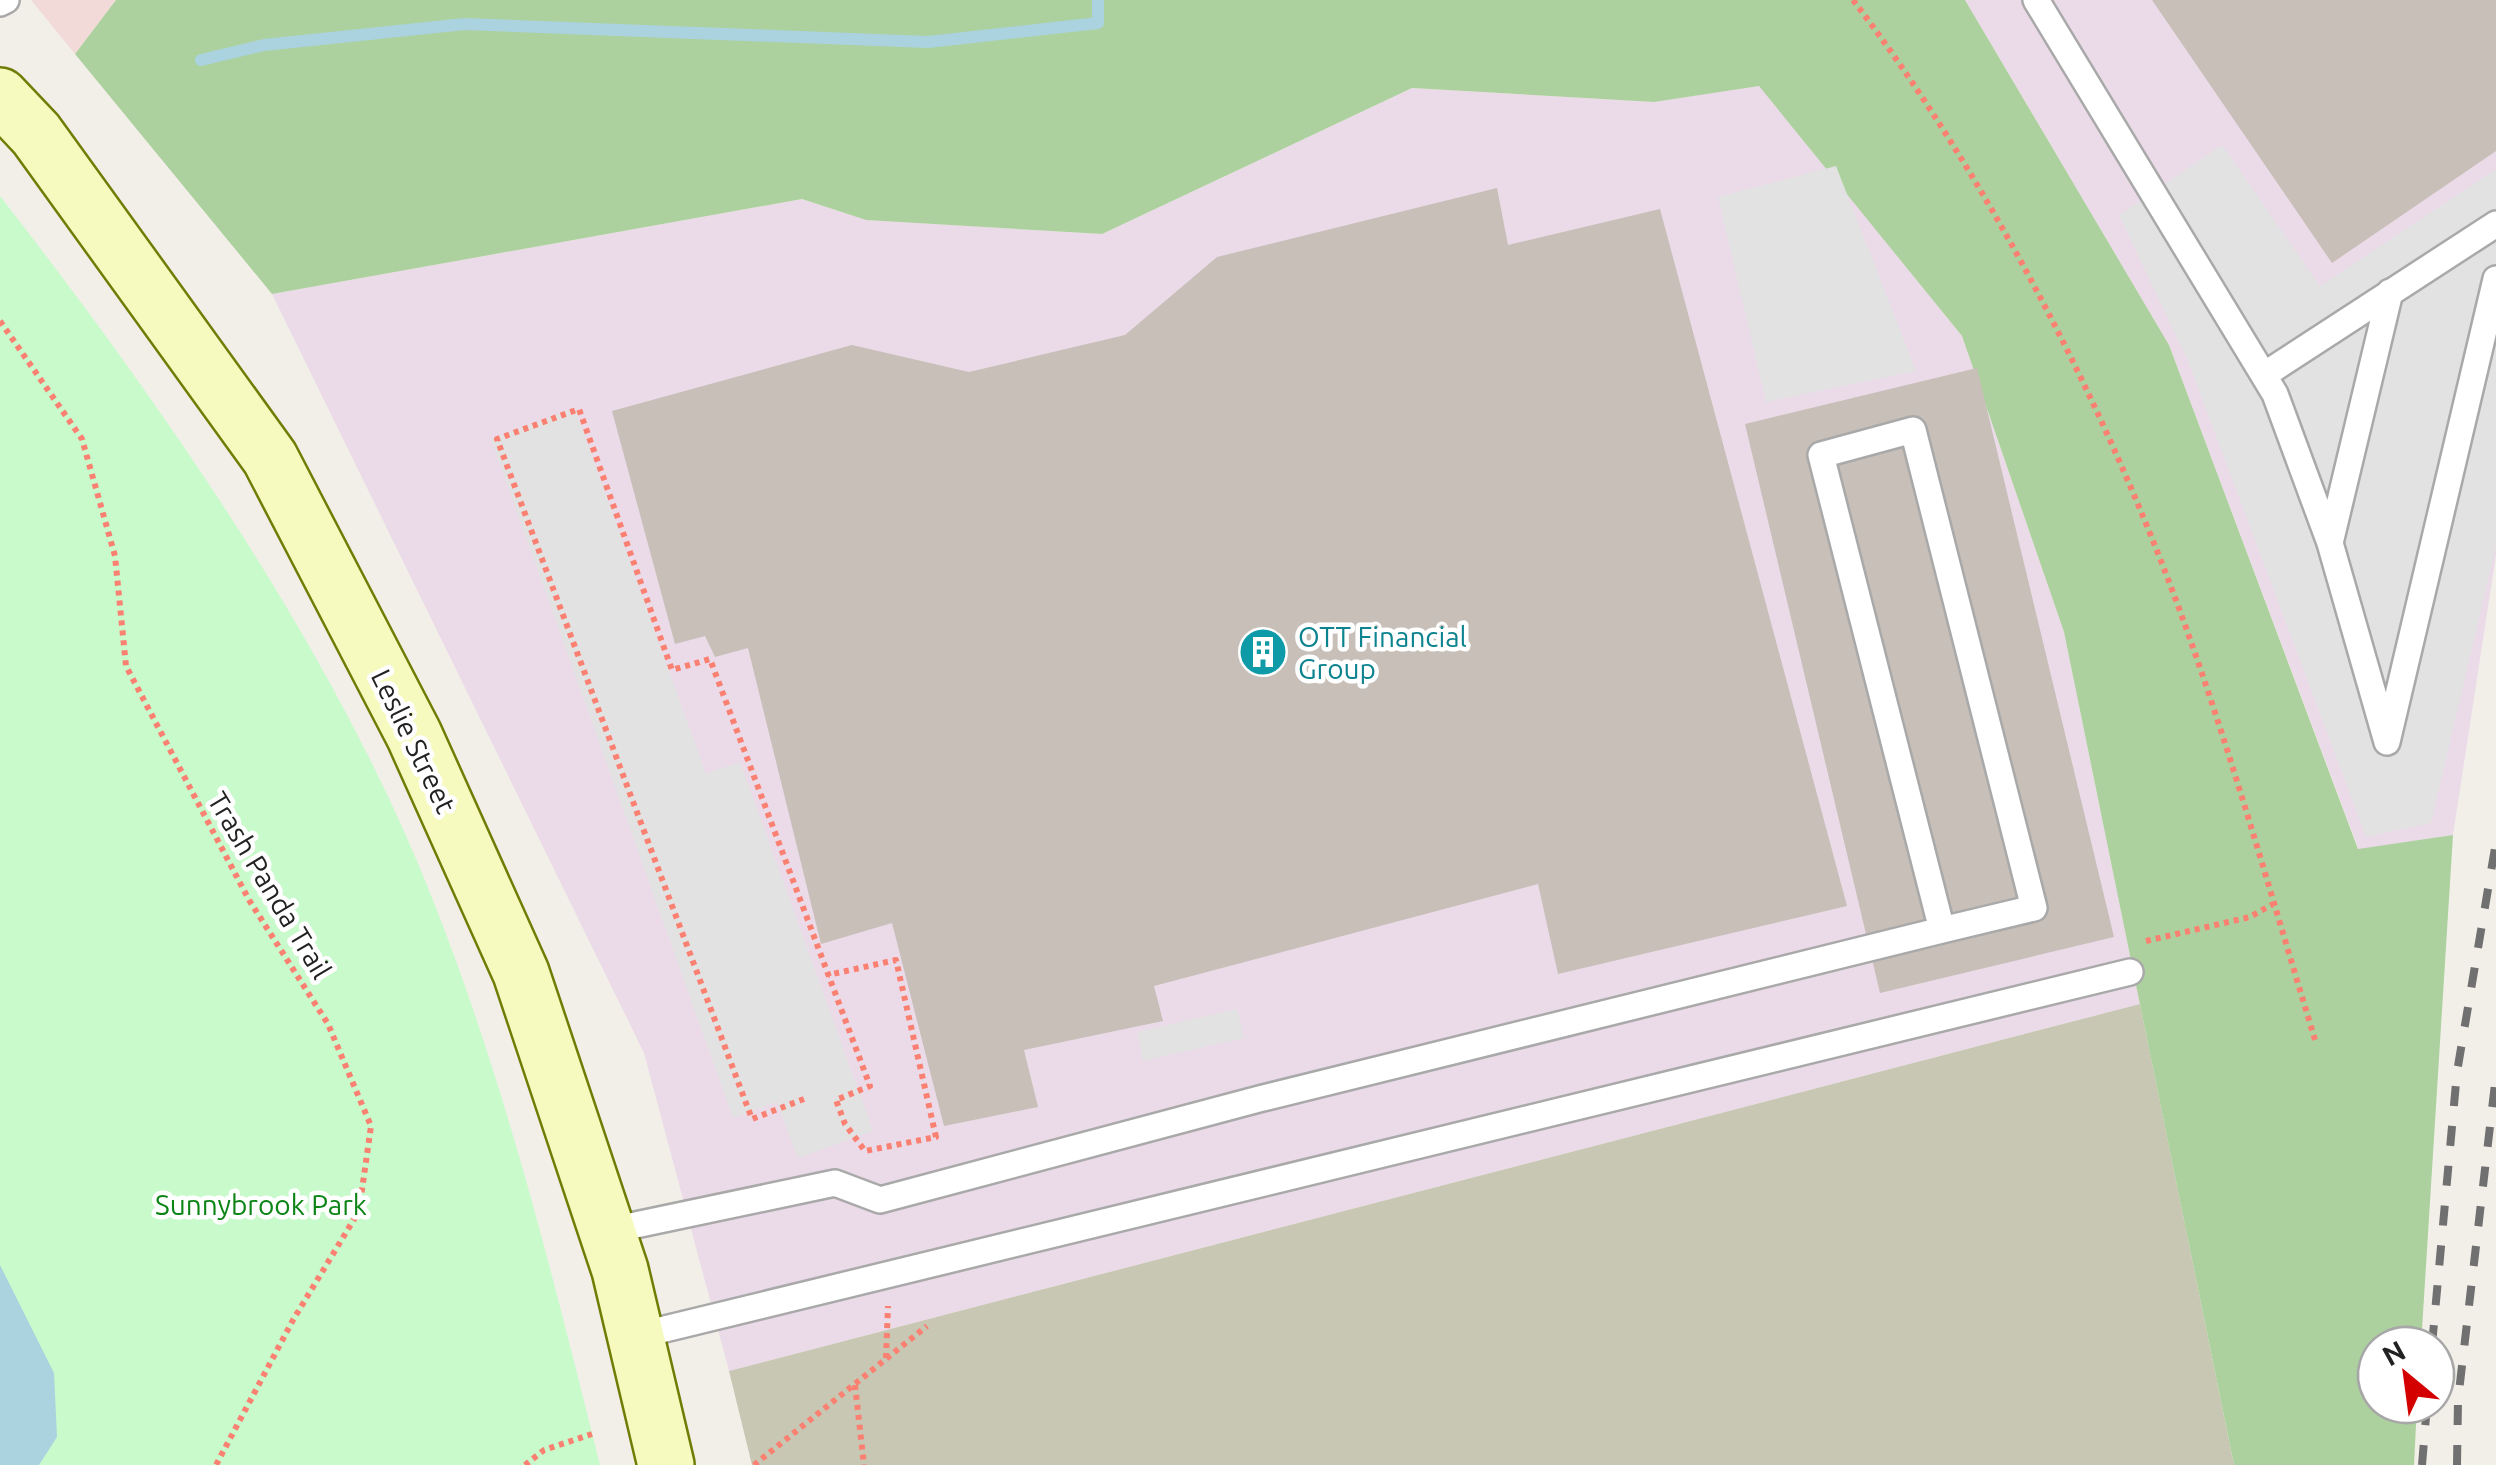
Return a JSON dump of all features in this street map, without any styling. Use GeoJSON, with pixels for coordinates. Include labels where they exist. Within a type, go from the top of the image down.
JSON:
{"type":"FeatureCollection","features":[{"type":"Feature","properties":{"kind":"main road","name":"Leslie Street"},"geometry":{"type":"LineString","coordinates":[[0,96],[36,134],[270,458],[414,735],[521,973],[607,1232],[666,1465]]}},
{"type":"Feature","properties":{"kind":"lane"},"geometry":{"type":"LineString","coordinates":[[2036,0],[2275,394],[2330,543],[2387,742],[2496,279]]}},
{"type":"Feature","properties":{"kind":"lane"},"geometry":{"type":"LineString","coordinates":[[2264,375],[2496,224]]}},
{"type":"Feature","properties":{"kind":"lane"},"geometry":{"type":"LineString","coordinates":[[2330,543],[2390,292]]}},
{"type":"Feature","properties":{"kind":"lane"},"geometry":{"type":"LineString","coordinates":[[607,1232],[835,1183],[880,1200],[1260,1100],[2034,908],[1913,430],[1820,455],[1942,930]]}},
{"type":"Feature","properties":{"kind":"lane"},"geometry":{"type":"LineString","coordinates":[[636,1336],[2130,972]]}},
{"type":"Feature","properties":{"kind":"path"},"geometry":{"type":"LineString","coordinates":[[1853,0],[1920,92],[1970,174],[2058,335],[2103,430],[2189,637],[2316,1043]]}},
{"type":"Feature","properties":{"kind":"path","name":"Trash Panda Trail"},"geometry":{"type":"LineString","coordinates":[[0,321],[82,439],[115,556],[126,666],[250,900],[328,1024],[372,1126],[359,1211],[293,1320],[216,1465]]}},
{"type":"Feature","properties":{"kind":"path"},"geometry":{"type":"LineString","coordinates":[[804,1100],[752,1119],[497,439],[579,409],[672,670],[710,659],[828,975],[870,1086],[836,1100],[844,1124],[865,1151],[936,1138],[896,960],[828,975]]}},
{"type":"Feature","properties":{"kind":"path"},"geometry":{"type":"LineString","coordinates":[[2182,930],[2250,917],[2273,904]]}},
{"type":"Feature","properties":{"kind":"path"},"geometry":{"type":"LineString","coordinates":[[886,1359],[890,1273]]}},
{"type":"Feature","properties":{"kind":"path"},"geometry":{"type":"LineString","coordinates":[[754,1465],[928,1326]]}},
{"type":"Feature","properties":{"kind":"path"},"geometry":{"type":"LineString","coordinates":[[854,1384],[864,1465]]}},
{"type":"Feature","properties":{"kind":"path"},"geometry":{"type":"LineString","coordinates":[[526,1465],[544,1450],[592,1434]]}},
{"type":"Feature","properties":{"kind":"shaded area"},"geometry":{"type":"Polygon","coordinates":[[[31,0],[116,0],[75,54],[31,0]]]}},
{"type":"Feature","properties":{"kind":"shaded area"},"geometry":{"type":"Polygon","coordinates":[[[1965,0],[2496,0],[2496,555],[2453,835],[2359,850],[2169,345],[1965,0]]]}},
{"type":"Feature","properties":{"kind":"shaded area"},"geometry":{"type":"Polygon","coordinates":[[[1759,85],[1962,336],[2064,632],[2140,1004],[729,1371],[644,1053],[272,294],[802,199],[866,220],[1102,234],[1412,88],[1654,102],[1759,85]]]}},
{"type":"Feature","properties":{"kind":"shaded area"},"geometry":{"type":"Polygon","coordinates":[[[2222,145],[2320,286],[2496,169],[2496,546],[2431,823],[2366,837],[2188,361],[2119,215],[2222,145]]]}},
{"type":"Feature","properties":{"kind":"shaded area"},"geometry":{"type":"Polygon","coordinates":[[[1836,166],[1916,371],[1766,402],[1718,197],[1836,166]]]}},
{"type":"Feature","properties":{"kind":"shaded area"},"geometry":{"type":"Polygon","coordinates":[[[575,408],[706,774],[740,762],[873,1131],[798,1158],[777,1102],[733,1118],[491,439],[575,408]]]}},
{"type":"Feature","properties":{"kind":"shaded area"},"geometry":{"type":"Polygon","coordinates":[[[2140,1004],[2234,1465],[752,1465],[729,1371],[2140,1004]]]}},
{"type":"Feature","properties":{"kind":"shaded area"},"geometry":{"type":"Polygon","coordinates":[[[1237,1009],[1244,1038],[1143,1061],[1137,1032],[1237,1009]]]}},
{"type":"Feature","properties":{"kind":"green space"},"geometry":{"type":"Polygon","coordinates":[[[116,0],[1965,0],[2169,345],[2358,849],[2453,835],[2422,1325],[2356,1325],[2356,1425],[2416,1425],[2414,1465],[2234,1465],[2064,632],[1962,336],[1759,86],[1654,102],[1412,88],[1102,234],[866,220],[802,199],[272,294],[75,54],[116,0]]]}},
{"type":"Feature","properties":{"kind":"green space","name":"Sunnybrook Park"},"geometry":{"type":"Polygon","coordinates":[[[0,196],[124,361],[243,537],[299,628],[396,814],[462,976],[507,1114],[600,1465],[0,1465],[0,196]]]}},
{"type":"Feature","properties":{"kind":"water"},"geometry":{"type":"Polygon","coordinates":[[[0,1265],[54,1373],[57,1437],[39,1465],[0,1465],[0,1265]]]}},
{"type":"Feature","properties":{"kind":"building"},"geometry":{"type":"Polygon","coordinates":[[[2152,0],[2496,0],[2496,151],[2332,263],[2152,0]]]}},
{"type":"Feature","properties":{"kind":"building","name":"OTT Financial Group"},"geometry":{"type":"Polygon","coordinates":[[[1497,188],[1508,245],[1660,209],[1847,906],[1558,974],[1538,884],[1154,986],[1163,1021],[1024,1050],[1038,1107],[944,1126],[892,923],[821,944],[748,648],[715,657],[705,636],[675,644],[612,411],[852,345],[969,372],[1125,335],[1217,257],[1497,188]]]}},
{"type":"Feature","properties":{"kind":"building"},"geometry":{"type":"Polygon","coordinates":[[[1977,368],[2114,937],[1880,993],[1745,424],[1977,368]]]}},
{"type":"Feature","properties":{"kind":"waterway"},"geometry":{"type":"LineString","coordinates":[[201,60],[264,45],[465,24],[928,42],[1098,23],[1098,0]]}},
{"type":"Feature","properties":{"kind":"railway"},"geometry":{"type":"LineString","coordinates":[[2434,1325],[2457,1072],[2496,842]]}},
{"type":"Feature","properties":{"kind":"railway"},"geometry":{"type":"LineString","coordinates":[[2457,1465],[2458,1400],[2496,1075]]}},
{"type":"Feature","properties":{"kind":"railway"},"geometry":{"type":"LineString","coordinates":[[2422,1465],[2425,1425]]}},
{"type":"Feature","properties":{"kind":"place","name":"OTT Financial Group"},"geometry":{"type":"Point","coordinates":[1263,652]}}]}
